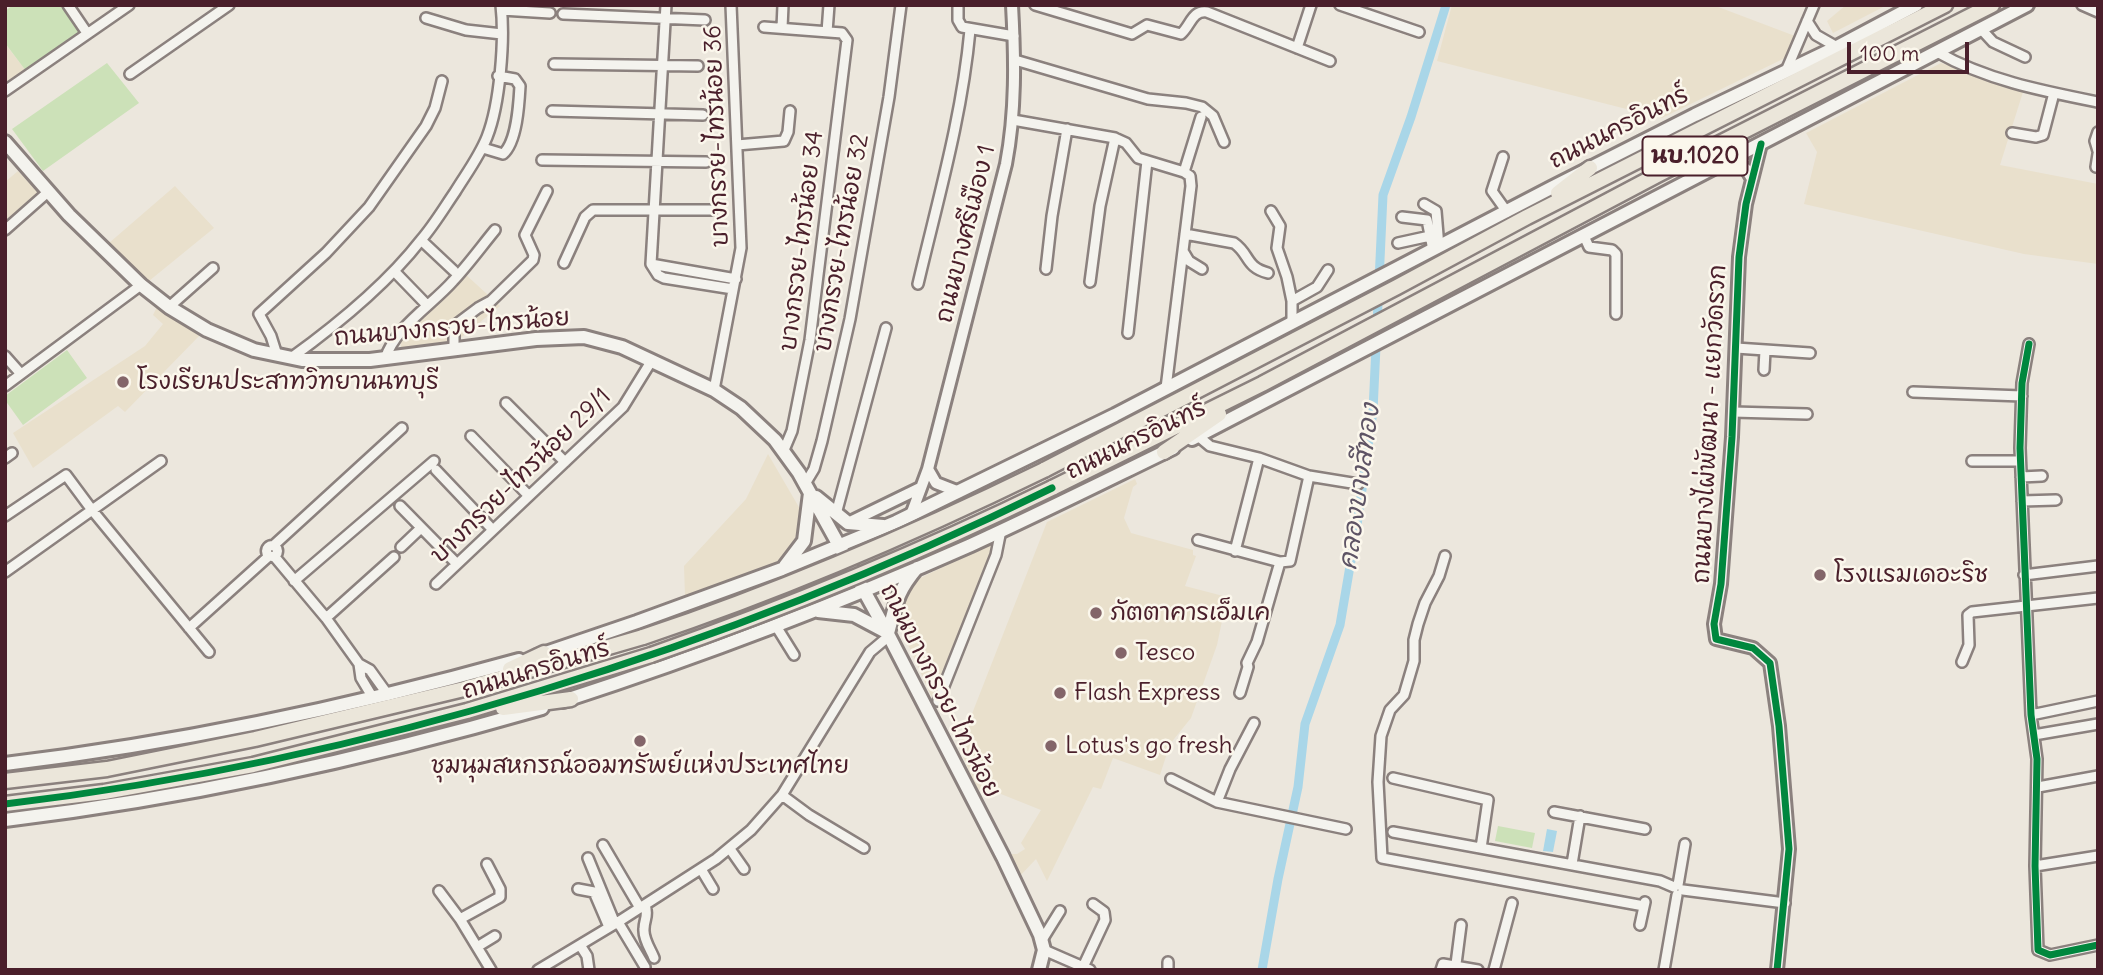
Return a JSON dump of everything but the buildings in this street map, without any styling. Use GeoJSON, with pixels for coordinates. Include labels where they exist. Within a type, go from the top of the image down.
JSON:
{"type":"FeatureCollection","features":[{"type":"Feature","properties":{"kind":"main road","name":"ถนนนครอินทร์"},"geometry":{"type":"LineString","coordinates":[[5,764],[174,740],[295,717],[388,695],[544,653],[841,546],[911,515],[1166,388],[1590,168],[1837,47],[1916,5]]}},
{"type":"Feature","properties":{"kind":"main road","name":"ถนนนครอินทร์"},"geometry":{"type":"LineString","coordinates":[[5,781],[107,769],[242,742],[464,689],[643,638],[824,571],[904,537],[1044,470],[1527,217],[1945,5]]}},
{"type":"Feature","properties":{"kind":"main road","name":"ถนนนครอินทร์"},"geometry":{"type":"LineString","coordinates":[[5,804],[104,792],[253,765],[467,711],[651,655],[842,584],[943,540],[1262,384],[1660,174],[1992,5]]}},
{"type":"Feature","properties":{"kind":"main road","name":"ถนนนครอินทร์"},"geometry":{"type":"LineString","coordinates":[[5,820],[105,807],[255,780],[445,736],[571,699],[776,626],[1001,530],[1198,436],[2027,5]]}},
{"type":"Feature","properties":{"kind":"main road","name":"ถนนบางกรวย-ไทรน้อย"},"geometry":{"type":"LineString","coordinates":[[7,148],[141,285],[169,307],[207,330],[254,350],[318,361],[385,359],[536,339],[584,337],[610,342],[714,390],[759,423],[784,450],[841,546],[1003,857],[1043,945]]}},
{"type":"Feature","properties":{"kind":"main road"},"geometry":{"type":"LineString","coordinates":[[1527,217],[1590,168]]}},
{"type":"Feature","properties":{"kind":"main road"},"geometry":{"type":"LineString","coordinates":[[1164,452],[1208,420],[1256,392],[1262,384]]}},
{"type":"Feature","properties":{"kind":"main road"},"geometry":{"type":"LineString","coordinates":[[808,489],[848,523],[892,524],[886,541],[887,558],[891,564],[919,566]]}},
{"type":"Feature","properties":{"kind":"main road"},"geometry":{"type":"LineString","coordinates":[[782,569],[804,541],[808,489]]}},
{"type":"Feature","properties":{"kind":"main road"},"geometry":{"type":"LineString","coordinates":[[782,569],[805,572],[816,581],[819,596],[812,610],[854,615],[888,634],[896,598],[919,566]]}},
{"type":"Feature","properties":{"kind":"main road"},"geometry":{"type":"LineString","coordinates":[[464,689],[544,653]]}},
{"type":"Feature","properties":{"kind":"main road"},"geometry":{"type":"LineString","coordinates":[[467,711],[571,699]]}},
{"type":"Feature","properties":{"kind":"main road"},"geometry":{"type":"LineString","coordinates":[[1040,970],[1043,945]]}},
{"type":"Feature","properties":{"kind":"street"},"geometry":{"type":"LineString","coordinates":[[68,5],[87,33]]}},
{"type":"Feature","properties":{"kind":"street"},"geometry":{"type":"LineString","coordinates":[[5,91],[130,5]]}},
{"type":"Feature","properties":{"kind":"street"},"geometry":{"type":"LineString","coordinates":[[130,74],[229,5]]}},
{"type":"Feature","properties":{"kind":"street"},"geometry":{"type":"LineString","coordinates":[[666,5],[651,264],[734,284]]}},
{"type":"Feature","properties":{"kind":"street","name":"บางกรวย-ไทรน้อย 36"},"geometry":{"type":"LineString","coordinates":[[714,390],[740,260],[742,231],[731,5]]}},
{"type":"Feature","properties":{"kind":"street"},"geometry":{"type":"LineString","coordinates":[[782,28],[783,5]]}},
{"type":"Feature","properties":{"kind":"street"},"geometry":{"type":"LineString","coordinates":[[764,27],[827,32],[829,5]]}},
{"type":"Feature","properties":{"kind":"street","name":"บางกรวย-ไทรน้อย 32"},"geometry":{"type":"LineString","coordinates":[[808,489],[850,319],[889,97],[901,5]]}},
{"type":"Feature","properties":{"kind":"street"},"geometry":{"type":"LineString","coordinates":[[958,5],[960,25],[970,30],[1014,36]]}},
{"type":"Feature","properties":{"kind":"street","name":"ถนนบางศรีเมือง 1"},"geometry":{"type":"LineString","coordinates":[[911,515],[928,469],[1006,164],[1013,120],[1015,60],[1012,5]]}},
{"type":"Feature","properties":{"kind":"street"},"geometry":{"type":"LineString","coordinates":[[1035,5],[1132,34],[1147,25],[1181,34],[1194,15],[1207,12],[1330,61]]}},
{"type":"Feature","properties":{"kind":"street"},"geometry":{"type":"LineString","coordinates":[[1297,47],[1311,5]]}},
{"type":"Feature","properties":{"kind":"street"},"geometry":{"type":"LineString","coordinates":[[1340,5],[1419,32]]}},
{"type":"Feature","properties":{"kind":"street"},"geometry":{"type":"LineString","coordinates":[[1786,71],[1814,5]]}},
{"type":"Feature","properties":{"kind":"street"},"geometry":{"type":"LineString","coordinates":[[2082,5],[2098,12]]}},
{"type":"Feature","properties":{"kind":"street"},"geometry":{"type":"LineString","coordinates":[[291,358],[319,338],[394,271],[421,240],[483,148],[493,117],[502,34],[501,8],[550,13]]}},
{"type":"Feature","properties":{"kind":"street"},"geometry":{"type":"LineString","coordinates":[[563,14],[705,20]]}},
{"type":"Feature","properties":{"kind":"street"},"geometry":{"type":"LineString","coordinates":[[426,18],[466,30],[502,34]]}},
{"type":"Feature","properties":{"kind":"street"},"geometry":{"type":"LineString","coordinates":[[1807,21],[1816,35],[1837,47]]}},
{"type":"Feature","properties":{"kind":"street"},"geometry":{"type":"LineString","coordinates":[[1981,29],[1993,42],[2025,57]]}},
{"type":"Feature","properties":{"kind":"street"},"geometry":{"type":"LineString","coordinates":[[918,284],[960,111],[966,80],[970,30]]}},
{"type":"Feature","properties":{"kind":"street","name":"บางกรวย-ไทรน้อย 34"},"geometry":{"type":"LineString","coordinates":[[784,450],[792,431],[810,340],[844,65],[845,35],[827,32]]}},
{"type":"Feature","properties":{"kind":"street"},"geometry":{"type":"LineString","coordinates":[[1937,52],[1960,65],[2054,93],[2098,102]]}},
{"type":"Feature","properties":{"kind":"street"},"geometry":{"type":"LineString","coordinates":[[1015,60],[1149,99],[1202,107],[1213,116],[1224,142]]}},
{"type":"Feature","properties":{"kind":"street"},"geometry":{"type":"LineString","coordinates":[[554,64],[698,66]]}},
{"type":"Feature","properties":{"kind":"street"},"geometry":{"type":"LineString","coordinates":[[483,148],[503,154],[512,139],[520,86],[515,79],[498,76]]}},
{"type":"Feature","properties":{"kind":"street"},"geometry":{"type":"LineString","coordinates":[[276,355],[271,336],[259,314],[326,253],[369,207],[426,126],[435,108],[442,81]]}},
{"type":"Feature","properties":{"kind":"street"},"geometry":{"type":"LineString","coordinates":[[2012,133],[2036,137],[2043,135],[2054,93]]}},
{"type":"Feature","properties":{"kind":"street"},"geometry":{"type":"LineString","coordinates":[[552,111],[703,114]]}},
{"type":"Feature","properties":{"kind":"street"},"geometry":{"type":"LineString","coordinates":[[737,145],[784,141],[788,132],[790,111]]}},
{"type":"Feature","properties":{"kind":"street"},"geometry":{"type":"LineString","coordinates":[[1166,388],[1191,186],[1186,173],[1201,117]]}},
{"type":"Feature","properties":{"kind":"street"},"geometry":{"type":"LineString","coordinates":[[1013,120],[1115,138],[1126,143],[1138,158],[1186,173]]}},
{"type":"Feature","properties":{"kind":"street"},"geometry":{"type":"LineString","coordinates":[[1046,269],[1067,129]]}},
{"type":"Feature","properties":{"kind":"street"},"geometry":{"type":"LineString","coordinates":[[2096,167],[2098,152],[2095,144],[2098,132]]}},
{"type":"Feature","properties":{"kind":"street"},"geometry":{"type":"LineString","coordinates":[[1090,282],[1100,206],[1115,138]]}},
{"type":"Feature","properties":{"kind":"street","name":"ถนนบางไผ่พัฒนา - แยกวัดรวก"},"geometry":{"type":"LineString","coordinates":[[1760,144],[1744,216],[1739,257],[1733,412],[1721,584],[1714,624],[1716,639],[1753,648],[1770,663],[1779,726],[1789,849],[1777,970]]}},
{"type":"Feature","properties":{"kind":"street"},"geometry":{"type":"LineString","coordinates":[[1503,157],[1492,191],[1507,212]]}},
{"type":"Feature","properties":{"kind":"street"},"geometry":{"type":"LineString","coordinates":[[1733,158],[1746,169],[1752,179]]}},
{"type":"Feature","properties":{"kind":"street"},"geometry":{"type":"LineString","coordinates":[[542,160],[706,162]]}},
{"type":"Feature","properties":{"kind":"street"},"geometry":{"type":"LineString","coordinates":[[1128,333],[1147,161]]}},
{"type":"Feature","properties":{"kind":"street"},"geometry":{"type":"LineString","coordinates":[[454,349],[454,326],[491,301],[533,260],[534,254],[525,235],[547,191]]}},
{"type":"Feature","properties":{"kind":"street"},"geometry":{"type":"LineString","coordinates":[[5,230],[48,192]]}},
{"type":"Feature","properties":{"kind":"street"},"geometry":{"type":"LineString","coordinates":[[1424,204],[1436,211],[1436,249]]}},
{"type":"Feature","properties":{"kind":"street"},"geometry":{"type":"LineString","coordinates":[[564,263],[589,212],[597,209],[712,210]]}},
{"type":"Feature","properties":{"kind":"street"},"geometry":{"type":"LineString","coordinates":[[1271,211],[1279,221],[1277,248],[1287,277],[1292,302],[1292,323]]}},
{"type":"Feature","properties":{"kind":"street"},"geometry":{"type":"LineString","coordinates":[[1402,217],[1427,220],[1436,249]]}},
{"type":"Feature","properties":{"kind":"street"},"geometry":{"type":"LineString","coordinates":[[385,359],[387,351],[405,328],[453,281],[495,230]]}},
{"type":"Feature","properties":{"kind":"street"},"geometry":{"type":"LineString","coordinates":[[1185,234],[1234,243],[1252,267],[1268,273]]}},
{"type":"Feature","properties":{"kind":"street"},"geometry":{"type":"LineString","coordinates":[[1398,243],[1430,236]]}},
{"type":"Feature","properties":{"kind":"street"},"geometry":{"type":"LineString","coordinates":[[1584,236],[1588,247],[1612,250],[1616,254],[1616,314]]}},
{"type":"Feature","properties":{"kind":"street"},"geometry":{"type":"LineString","coordinates":[[421,240],[454,271]]}},
{"type":"Feature","properties":{"kind":"street"},"geometry":{"type":"LineString","coordinates":[[1183,251],[1189,261],[1202,269]]}},
{"type":"Feature","properties":{"kind":"street"},"geometry":{"type":"LineString","coordinates":[[169,307],[212,268]]}},
{"type":"Feature","properties":{"kind":"street"},"geometry":{"type":"LineString","coordinates":[[1292,302],[1317,287],[1328,270]]}},
{"type":"Feature","properties":{"kind":"street"},"geometry":{"type":"LineString","coordinates":[[394,271],[424,302]]}},
{"type":"Feature","properties":{"kind":"street"},"geometry":{"type":"LineString","coordinates":[[5,386],[141,285]]}},
{"type":"Feature","properties":{"kind":"street"},"geometry":{"type":"LineString","coordinates":[[836,514],[886,328]]}},
{"type":"Feature","properties":{"kind":"street"},"geometry":{"type":"LineString","coordinates":[[2029,344],[2022,397],[2020,461],[2031,715],[2038,786],[2035,866],[2038,950],[2050,955],[2098,945]]}},
{"type":"Feature","properties":{"kind":"street"},"geometry":{"type":"LineString","coordinates":[[1736,348],[1810,353]]}},
{"type":"Feature","properties":{"kind":"street"},"geometry":{"type":"LineString","coordinates":[[1764,370],[1765,350]]}},
{"type":"Feature","properties":{"kind":"street"},"geometry":{"type":"LineString","coordinates":[[5,356],[21,374]]}},
{"type":"Feature","properties":{"kind":"street","name":"บางกรวย-ไทรน้อย 29/1"},"geometry":{"type":"LineString","coordinates":[[436,584],[623,407],[652,360]]}},
{"type":"Feature","properties":{"kind":"street"},"geometry":{"type":"LineString","coordinates":[[1913,392],[2022,397]]}},
{"type":"Feature","properties":{"kind":"street"},"geometry":{"type":"LineString","coordinates":[[506,403],[565,462]]}},
{"type":"Feature","properties":{"kind":"street"},"geometry":{"type":"LineString","coordinates":[[1733,412],[1807,414]]}},
{"type":"Feature","properties":{"kind":"street"},"geometry":{"type":"LineString","coordinates":[[388,695],[370,670],[359,664],[326,618],[267,548],[273,546],[402,428]]}},
{"type":"Feature","properties":{"kind":"street"},"geometry":{"type":"LineString","coordinates":[[471,436],[529,496]]}},
{"type":"Feature","properties":{"kind":"street"},"geometry":{"type":"LineString","coordinates":[[1198,436],[1210,446],[1259,458],[1309,476],[1358,484]]}},
{"type":"Feature","properties":{"kind":"street"},"geometry":{"type":"LineString","coordinates":[[1235,551],[1259,458]]}},
{"type":"Feature","properties":{"kind":"street"},"geometry":{"type":"LineString","coordinates":[[5,572],[162,461]]}},
{"type":"Feature","properties":{"kind":"street"},"geometry":{"type":"LineString","coordinates":[[1972,461],[2020,461]]}},
{"type":"Feature","properties":{"kind":"street"},"geometry":{"type":"LineString","coordinates":[[294,581],[435,465],[493,530]]}},
{"type":"Feature","properties":{"kind":"street"},"geometry":{"type":"LineString","coordinates":[[928,469],[936,483],[958,492]]}},
{"type":"Feature","properties":{"kind":"street"},"geometry":{"type":"LineString","coordinates":[[5,516],[64,474],[209,652]]}},
{"type":"Feature","properties":{"kind":"street"},"geometry":{"type":"LineString","coordinates":[[1198,540],[1288,562],[1292,559],[1309,476]]}},
{"type":"Feature","properties":{"kind":"street"},"geometry":{"type":"LineString","coordinates":[[2021,477],[2042,476]]}},
{"type":"Feature","properties":{"kind":"street"},"geometry":{"type":"LineString","coordinates":[[848,523],[920,488]]}},
{"type":"Feature","properties":{"kind":"street"},"geometry":{"type":"LineString","coordinates":[[2022,501],[2056,500]]}},
{"type":"Feature","properties":{"kind":"street"},"geometry":{"type":"LineString","coordinates":[[400,506],[457,564]]}},
{"type":"Feature","properties":{"kind":"street"},"geometry":{"type":"LineString","coordinates":[[401,547],[422,528]]}},
{"type":"Feature","properties":{"kind":"street"},"geometry":{"type":"LineString","coordinates":[[938,701],[996,555],[1001,530]]}},
{"type":"Feature","properties":{"kind":"street"},"geometry":{"type":"LineString","coordinates":[[189,628],[271,556]]}},
{"type":"Feature","properties":{"kind":"street"},"geometry":{"type":"LineString","coordinates":[[1444,556],[1418,624],[1414,640],[1414,661],[1404,695],[1390,710],[1381,736],[1378,782],[1382,858],[1645,903],[1640,925]]}},
{"type":"Feature","properties":{"kind":"street"},"geometry":{"type":"LineString","coordinates":[[326,618],[394,557]]}},
{"type":"Feature","properties":{"kind":"street"},"geometry":{"type":"LineString","coordinates":[[1240,693],[1280,562]]}},
{"type":"Feature","properties":{"kind":"street"},"geometry":{"type":"LineString","coordinates":[[2024,575],[2098,566]]}},
{"type":"Feature","properties":{"kind":"street"},"geometry":{"type":"LineString","coordinates":[[1962,662],[1969,645],[1969,615],[1972,612],[2098,598]]}},
{"type":"Feature","properties":{"kind":"street"},"geometry":{"type":"LineString","coordinates":[[776,626],[794,655]]}},
{"type":"Feature","properties":{"kind":"street"},"geometry":{"type":"LineString","coordinates":[[538,970],[701,869],[751,830],[782,795],[870,652],[888,634]]}},
{"type":"Feature","properties":{"kind":"street"},"geometry":{"type":"LineString","coordinates":[[359,664],[361,678],[373,698]]}},
{"type":"Feature","properties":{"kind":"street"},"geometry":{"type":"LineString","coordinates":[[2031,715],[2098,701]]}},
{"type":"Feature","properties":{"kind":"street"},"geometry":{"type":"LineString","coordinates":[[1217,802],[1230,769],[1254,723]]}},
{"type":"Feature","properties":{"kind":"street"},"geometry":{"type":"LineString","coordinates":[[2034,735],[2098,724]]}},
{"type":"Feature","properties":{"kind":"street"},"geometry":{"type":"LineString","coordinates":[[2038,786],[2098,776]]}},
{"type":"Feature","properties":{"kind":"street"},"geometry":{"type":"LineString","coordinates":[[1393,778],[1488,800],[1481,848]]}},
{"type":"Feature","properties":{"kind":"street"},"geometry":{"type":"LineString","coordinates":[[1171,779],[1217,802],[1346,829]]}},
{"type":"Feature","properties":{"kind":"street"},"geometry":{"type":"LineString","coordinates":[[782,795],[809,816],[864,848]]}},
{"type":"Feature","properties":{"kind":"street"},"geometry":{"type":"LineString","coordinates":[[1554,812],[1646,829]]}},
{"type":"Feature","properties":{"kind":"street"},"geometry":{"type":"LineString","coordinates":[[1572,864],[1580,816]]}},
{"type":"Feature","properties":{"kind":"street"},"geometry":{"type":"LineString","coordinates":[[1393,832],[1660,881],[1678,889],[1785,903]]}},
{"type":"Feature","properties":{"kind":"street"},"geometry":{"type":"LineString","coordinates":[[1664,970],[1685,844]]}},
{"type":"Feature","properties":{"kind":"street"},"geometry":{"type":"LineString","coordinates":[[603,845],[648,916],[643,928],[654,958]]}},
{"type":"Feature","properties":{"kind":"street"},"geometry":{"type":"LineString","coordinates":[[730,849],[744,869]]}},
{"type":"Feature","properties":{"kind":"street"},"geometry":{"type":"LineString","coordinates":[[2035,866],[2098,856]]}},
{"type":"Feature","properties":{"kind":"street"},"geometry":{"type":"LineString","coordinates":[[588,858],[614,924]]}},
{"type":"Feature","properties":{"kind":"street"},"geometry":{"type":"LineString","coordinates":[[460,919],[500,897],[500,889],[487,864]]}},
{"type":"Feature","properties":{"kind":"street"},"geometry":{"type":"LineString","coordinates":[[701,869],[713,889]]}},
{"type":"Feature","properties":{"kind":"street"},"geometry":{"type":"LineString","coordinates":[[578,889],[590,889],[594,892],[645,967]]}},
{"type":"Feature","properties":{"kind":"street"},"geometry":{"type":"LineString","coordinates":[[439,891],[460,919],[491,970]]}},
{"type":"Feature","properties":{"kind":"street"},"geometry":{"type":"LineString","coordinates":[[1494,970],[1512,903]]}},
{"type":"Feature","properties":{"kind":"street"},"geometry":{"type":"LineString","coordinates":[[1060,911],[1043,945],[1086,968],[1105,920],[1104,912],[1093,904]]}},
{"type":"Feature","properties":{"kind":"street"},"geometry":{"type":"LineString","coordinates":[[1456,964],[1461,925]]}},
{"type":"Feature","properties":{"kind":"street"},"geometry":{"type":"LineString","coordinates":[[477,947],[495,936]]}},
{"type":"Feature","properties":{"kind":"street"},"geometry":{"type":"LineString","coordinates":[[580,945],[587,956],[589,970]]}},
{"type":"Feature","properties":{"kind":"street"},"geometry":{"type":"LineString","coordinates":[[1441,970],[1443,964],[1456,964],[1478,970]]}},
{"type":"Feature","properties":{"kind":"shaded area"},"geometry":{"type":"Polygon","coordinates":[[[1452,5],[1713,5],[1795,36],[1787,57],[1662,118],[1437,61],[1452,5]]]}},
{"type":"Feature","properties":{"kind":"shaded area"},"geometry":{"type":"Polygon","coordinates":[[[1846,5],[1887,5],[1833,33],[1827,21],[1846,5]]]}},
{"type":"Feature","properties":{"kind":"shaded area"},"geometry":{"type":"Polygon","coordinates":[[[7,46],[26,71],[5,85],[5,47],[7,46]]]}},
{"type":"Feature","properties":{"kind":"shaded area"},"geometry":{"type":"Polygon","coordinates":[[[1941,63],[2023,92],[2000,165],[2098,184],[2098,264],[2024,254],[1804,204],[1817,152],[1806,133],[1941,63]]]}},
{"type":"Feature","properties":{"kind":"shaded area"},"geometry":{"type":"Polygon","coordinates":[[[18,171],[40,195],[10,222],[5,217],[5,182],[18,171]]]}},
{"type":"Feature","properties":{"kind":"shaded area"},"geometry":{"type":"Polygon","coordinates":[[[175,186],[214,228],[149,281],[109,243],[175,186]]]}},
{"type":"Feature","properties":{"kind":"shaded area"},"geometry":{"type":"Polygon","coordinates":[[[464,273],[500,306],[458,340],[401,349],[400,337],[464,273]]]}},
{"type":"Feature","properties":{"kind":"shaded area","name":"โรงเรียนประสาทวิทยานนทบุรี"},"geometry":{"type":"Polygon","coordinates":[[[157,307],[202,333],[125,412],[118,406],[33,468],[13,433],[145,346],[163,324],[153,315],[157,307]]]}},
{"type":"Feature","properties":{"kind":"shaded area"},"geometry":{"type":"Polygon","coordinates":[[[768,454],[800,509],[801,536],[777,562],[685,596],[684,566],[746,499],[768,454]]]}},
{"type":"Feature","properties":{"kind":"shaded area"},"geometry":{"type":"Polygon","coordinates":[[[1135,479],[1137,484],[1133,487],[1124,518],[1131,533],[1193,550],[1193,555],[1196,556],[1185,586],[1227,597],[1217,645],[1191,718],[1170,744],[1160,775],[1113,758],[1101,789],[1093,787],[1047,881],[1036,859],[1018,878],[1008,854],[1017,854],[1025,849],[1021,843],[1041,810],[986,788],[977,790],[959,747],[1047,522],[1135,479]]]}},
{"type":"Feature","properties":{"kind":"shaded area"},"geometry":{"type":"Polygon","coordinates":[[[998,541],[932,698],[899,624],[898,611],[908,587],[918,579],[998,541]]]}},
{"type":"Feature","properties":{"kind":"green space"},"geometry":{"type":"Polygon","coordinates":[[[13,5],[63,5],[82,32],[26,71],[5,43],[5,11],[13,5]]]}},
{"type":"Feature","properties":{"kind":"green space"},"geometry":{"type":"Polygon","coordinates":[[[107,63],[139,103],[43,171],[12,129],[107,63]]]}},
{"type":"Feature","properties":{"kind":"green space"},"geometry":{"type":"Polygon","coordinates":[[[67,350],[87,378],[23,425],[5,400],[5,396],[67,350]]]}},
{"type":"Feature","properties":{"kind":"green space"},"geometry":{"type":"Polygon","coordinates":[[[1498,826],[1535,833],[1532,848],[1495,841],[1498,826]]]}},
{"type":"Feature","properties":{"kind":"water"},"geometry":{"type":"Polygon","coordinates":[[[1547,829],[1557,831],[1553,852],[1543,851],[1547,829]]]}},
{"type":"Feature","properties":{"kind":"waterway","name":"คลองบางสีทอง"},"geometry":{"type":"LineString","coordinates":[[1262,970],[1298,787],[1305,724],[1340,625],[1357,525],[1373,411],[1383,195],[1446,5]]}},
{"type":"Feature","properties":{"kind":"cycle path"},"geometry":{"type":"LineString","coordinates":[[1761,144],[1746,204],[1739,257],[1732,437],[1721,584],[1714,624],[1716,639],[1753,648],[1770,663],[1779,726],[1789,849],[1777,970]]}},
{"type":"Feature","properties":{"kind":"cycle path"},"geometry":{"type":"LineString","coordinates":[[2029,344],[2022,383],[2020,448],[2031,715],[2037,759],[2035,866],[2038,950],[2050,955],[2098,945]]}},
{"type":"Feature","properties":{"kind":"cycle path"},"geometry":{"type":"LineString","coordinates":[[5,804],[140,785],[275,759],[409,728],[542,690],[673,647],[802,599],[928,546],[1052,488]]}},
{"type":"Feature","properties":{"kind":"place","name":"โรงเรียนประสาทวิทยานนทบุรี"},"geometry":{"type":"Point","coordinates":[123,382]}},
{"type":"Feature","properties":{"kind":"place","name":"โรงแรมเดอะริช"},"geometry":{"type":"Point","coordinates":[1820,575]}},
{"type":"Feature","properties":{"kind":"place","name":"ภัตตาคารเอ็มเค"},"geometry":{"type":"Point","coordinates":[1096,613]}},
{"type":"Feature","properties":{"kind":"place","name":"Tesco"},"geometry":{"type":"Point","coordinates":[1121,653]}},
{"type":"Feature","properties":{"kind":"place","name":"Flash Express"},"geometry":{"type":"Point","coordinates":[1060,693]}},
{"type":"Feature","properties":{"kind":"place","name":"ชุมนุมสหกรณ์ออมทรัพย์แห่งประเทศไทย"},"geometry":{"type":"Point","coordinates":[640,741]}},
{"type":"Feature","properties":{"kind":"place","name":"Lotus's go fresh"},"geometry":{"type":"Point","coordinates":[1051,746]}}]}
